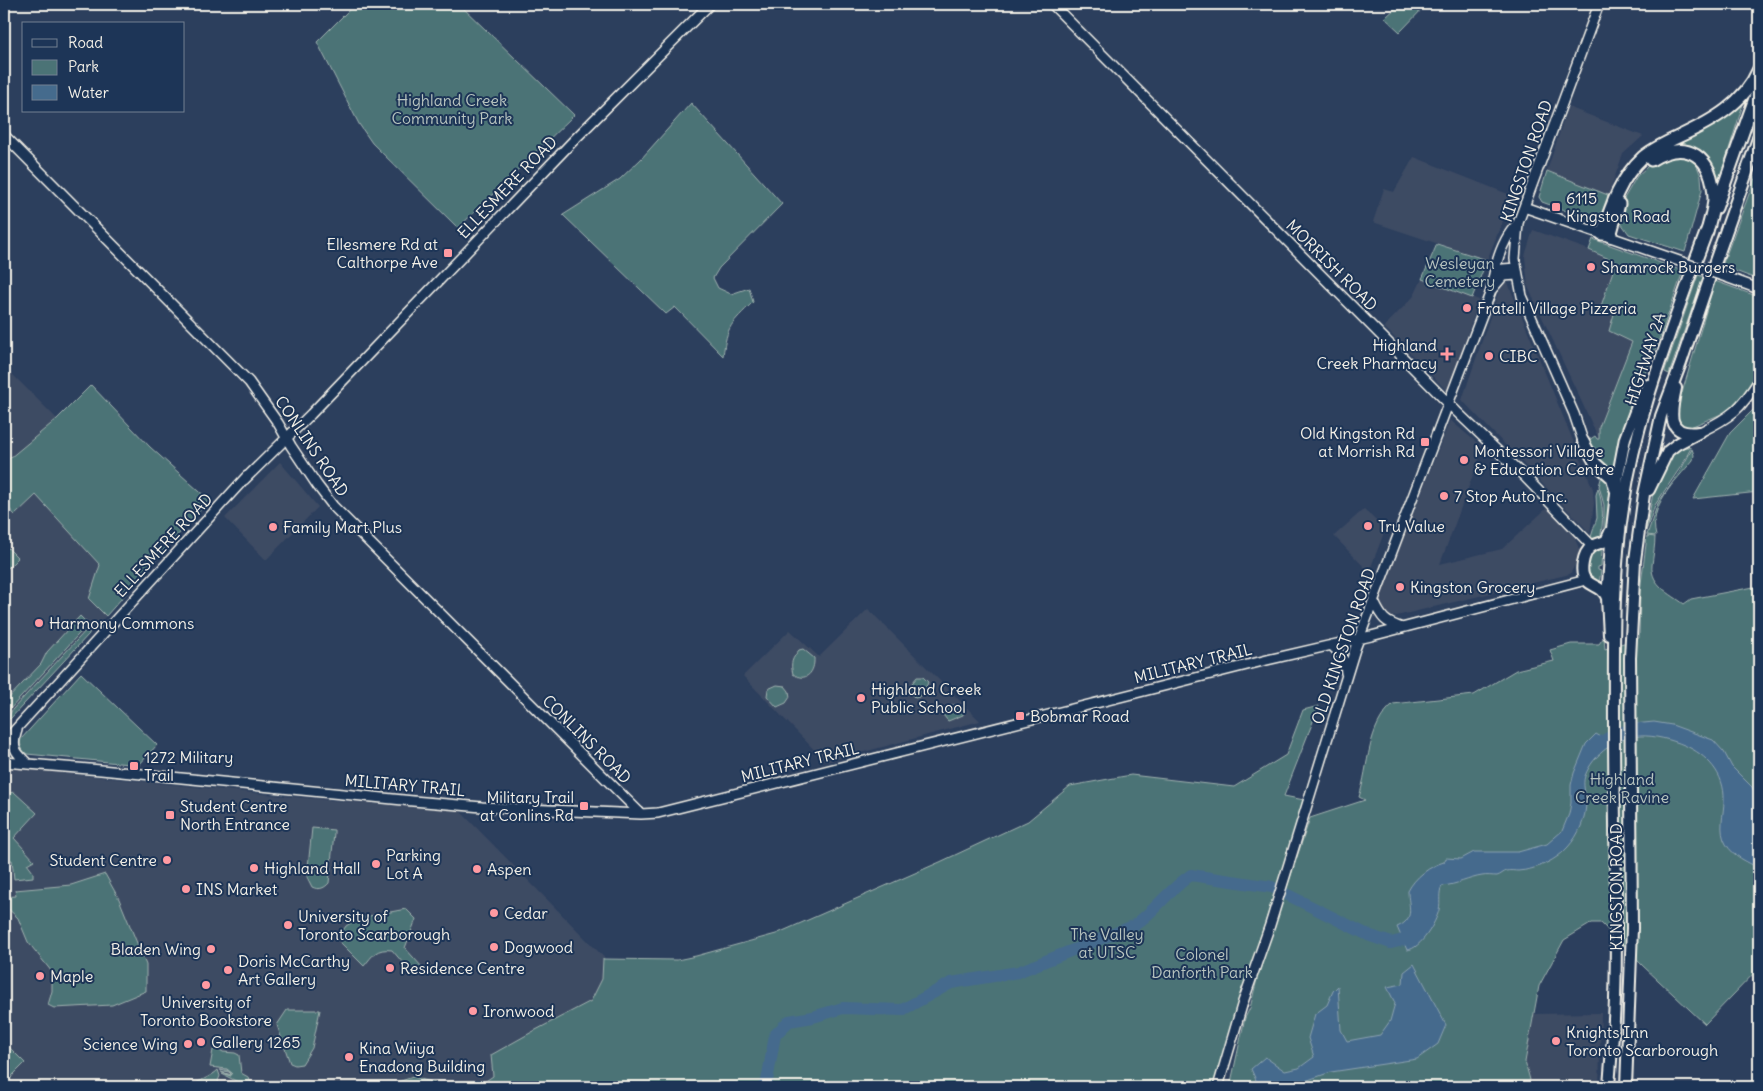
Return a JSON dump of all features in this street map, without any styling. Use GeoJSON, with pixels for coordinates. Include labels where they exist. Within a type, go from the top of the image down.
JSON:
{"type":"FeatureCollection","features":[{"type":"Feature","properties":{"kind":"highway"},"geometry":{"type":"LineString","coordinates":[[1606,235],[1618,190],[1632,169],[1644,156],[1662,145],[1706,124],[1725,111],[1743,96],[1759,69]]}},
{"type":"Feature","properties":{"kind":"highway","name":"HIGHWAY 2A"},"geometry":{"type":"LineString","coordinates":[[1694,265],[1759,87]]}},
{"type":"Feature","properties":{"kind":"highway","name":"HIGHWAY 2A"},"geometry":{"type":"LineString","coordinates":[[1712,271],[1759,137]]}},
{"type":"Feature","properties":{"kind":"highway"},"geometry":{"type":"LineString","coordinates":[[1606,235],[1631,179],[1646,162],[1675,149],[1691,152],[1698,156],[1708,168],[1714,199],[1707,232]]}},
{"type":"Feature","properties":{"kind":"main road","name":"HIGHWAY 2A"},"geometry":{"type":"LineString","coordinates":[[1614,652],[1615,589],[1624,500],[1637,441],[1660,360],[1694,265]]}},
{"type":"Feature","properties":{"kind":"main road","name":"HIGHWAY 2A"},"geometry":{"type":"LineString","coordinates":[[1642,508],[1661,416],[1712,271]]}},
{"type":"Feature","properties":{"kind":"main road"},"geometry":{"type":"LineString","coordinates":[[1614,652],[1608,632],[1607,598],[1618,475],[1625,438],[1636,409],[1660,360]]}},
{"type":"Feature","properties":{"kind":"main road"},"geometry":{"type":"LineString","coordinates":[[1681,362],[1672,406],[1673,422],[1679,430],[1700,432]]}},
{"type":"Feature","properties":{"kind":"main road"},"geometry":{"type":"LineString","coordinates":[[1642,508],[1668,451],[1700,432]]}},
{"type":"Feature","properties":{"kind":"main road"},"geometry":{"type":"LineString","coordinates":[[1583,441],[1595,463],[1612,478],[1616,495]]}},
{"type":"Feature","properties":{"kind":"main road","name":"KINGSTON ROAD"},"geometry":{"type":"LineString","coordinates":[[1626,1087],[1630,1018],[1632,887],[1630,658],[1632,584],[1642,508]]}},
{"type":"Feature","properties":{"kind":"main road"},"geometry":{"type":"LineString","coordinates":[[1607,598],[1604,592],[1586,580],[1583,572],[1586,552],[1592,546],[1606,541],[1612,529]]}},
{"type":"Feature","properties":{"kind":"main road","name":"KINGSTON ROAD"},"geometry":{"type":"LineString","coordinates":[[1609,1087],[1615,1000],[1614,652]]}},
{"type":"Feature","properties":{"kind":"street","name":"ELLESMERE ROAD"},"geometry":{"type":"LineString","coordinates":[[4,742],[285,435],[328,395],[561,153],[710,4]]}},
{"type":"Feature","properties":{"kind":"street","name":"MORRISH ROAD"},"geometry":{"type":"LineString","coordinates":[[1052,4],[1592,546]]}},
{"type":"Feature","properties":{"kind":"street","name":"KINGSTON ROAD"},"geometry":{"type":"LineString","coordinates":[[1583,441],[1574,414],[1525,304],[1516,272],[1515,242],[1518,224],[1524,207],[1599,4]]}},
{"type":"Feature","properties":{"kind":"street","name":"CONLINS ROAD"},"geometry":{"type":"LineString","coordinates":[[4,135],[249,382],[333,506],[642,814]]}},
{"type":"Feature","properties":{"kind":"street"},"geometry":{"type":"LineString","coordinates":[[1524,207],[1759,289]]}},
{"type":"Feature","properties":{"kind":"street","name":"OLD KINGSTON ROAD"},"geometry":{"type":"LineString","coordinates":[[1218,1087],[1242,1002],[1270,924],[1359,639],[1491,291],[1493,276],[1506,240],[1518,224]]}},
{"type":"Feature","properties":{"kind":"street"},"geometry":{"type":"LineString","coordinates":[[1493,276],[1500,270],[1516,272]]}},
{"type":"Feature","properties":{"kind":"street"},"geometry":{"type":"LineString","coordinates":[[1491,291],[1500,278],[1516,272]]}},
{"type":"Feature","properties":{"kind":"street"},"geometry":{"type":"LineString","coordinates":[[1700,432],[1723,421],[1737,410],[1749,397],[1759,380]]}},
{"type":"Feature","properties":{"kind":"street","name":"MILITARY TRAIL"},"geometry":{"type":"LineString","coordinates":[[4,762],[482,807],[642,814],[658,813],[1359,639],[1586,580]]}},
{"type":"Feature","properties":{"kind":"street"},"geometry":{"type":"LineString","coordinates":[[1374,602],[1382,618],[1388,623],[1402,628]]}},
{"type":"Feature","properties":{"kind":"street"},"geometry":{"type":"LineString","coordinates":[[1331,645],[1342,656],[1347,675]]}},
{"type":"Feature","properties":{"kind":"street"},"geometry":{"type":"LineString","coordinates":[[18,726],[14,748],[28,764]]}},
{"type":"Feature","properties":{"kind":"shaded area"},"geometry":{"type":"Polygon","coordinates":[[[1568,107],[1643,136],[1623,154],[1608,195],[1547,171],[1568,107]]]}},
{"type":"Feature","properties":{"kind":"shaded area"},"geometry":{"type":"Polygon","coordinates":[[[1414,157],[1513,196],[1487,260],[1373,222],[1384,189],[1394,192],[1414,157]]]}},
{"type":"Feature","properties":{"kind":"shaded area"},"geometry":{"type":"Polygon","coordinates":[[[1533,230],[1616,262],[1599,312],[1614,314],[1632,342],[1599,427],[1599,439],[1528,287],[1525,256],[1533,230]]]}},
{"type":"Feature","properties":{"kind":"shaded area"},"geometry":{"type":"Polygon","coordinates":[[[1422,279],[1479,300],[1448,392],[1384,327],[1414,296],[1422,279]]]}},
{"type":"Feature","properties":{"kind":"shaded area"},"geometry":{"type":"Polygon","coordinates":[[[1502,282],[1508,283],[1593,489],[1594,503],[1590,533],[1462,400],[1502,282]]]}},
{"type":"Feature","properties":{"kind":"shaded area"},"geometry":{"type":"Polygon","coordinates":[[[4,366],[57,419],[91,385],[150,447],[209,500],[106,616],[4,726],[4,366]]]}},
{"type":"Feature","properties":{"kind":"shaded area"},"geometry":{"type":"Polygon","coordinates":[[[1450,420],[1483,448],[1440,564],[1502,549],[1547,508],[1574,536],[1581,554],[1570,574],[1388,618],[1377,605],[1450,420]]]}},
{"type":"Feature","properties":{"kind":"shaded area"},"geometry":{"type":"Polygon","coordinates":[[[280,462],[318,507],[266,560],[225,518],[280,462]]]}},
{"type":"Feature","properties":{"kind":"shaded area"},"geometry":{"type":"Polygon","coordinates":[[[1364,509],[1385,530],[1369,572],[1334,536],[1364,509]]]}},
{"type":"Feature","properties":{"kind":"shaded area","name":"Highland Creek Public School"},"geometry":{"type":"Polygon","coordinates":[[[868,609],[980,721],[826,762],[743,676],[790,630],[819,657],[868,609]]]}},
{"type":"Feature","properties":{"kind":"shaded area","name":"University of Toronto Scarborough"},"geometry":{"type":"Polygon","coordinates":[[[4,767],[284,796],[460,811],[640,994],[1072,1087],[4,1087],[4,767]]]}},
{"type":"Feature","properties":{"kind":"shaded area"},"geometry":{"type":"Polygon","coordinates":[[[1601,1013],[1599,1087],[1524,1087],[1530,1080],[1525,1062],[1534,1014],[1601,1013]]]}},
{"type":"Feature","properties":{"kind":"green space","name":"Highland Creek Community Park"},"geometry":{"type":"Polygon","coordinates":[[[355,4],[459,4],[574,115],[458,228],[372,143],[359,124],[317,42],[355,4]]]}},
{"type":"Feature","properties":{"kind":"green space"},"geometry":{"type":"Polygon","coordinates":[[[1400,4],[1427,4],[1400,32],[1385,18],[1400,4]]]}},
{"type":"Feature","properties":{"kind":"green space"},"geometry":{"type":"Polygon","coordinates":[[[1745,98],[1719,181],[1705,155],[1695,149],[1677,143],[1745,98]]]}},
{"type":"Feature","properties":{"kind":"green space"},"geometry":{"type":"Polygon","coordinates":[[[691,103],[782,204],[719,268],[713,278],[718,288],[731,294],[749,288],[753,302],[728,331],[723,356],[675,307],[666,314],[563,215],[620,179],[641,159],[691,103]]]}},
{"type":"Feature","properties":{"kind":"green space"},"geometry":{"type":"Polygon","coordinates":[[[1677,154],[1695,161],[1701,176],[1702,190],[1685,252],[1629,234],[1621,223],[1622,202],[1637,176],[1658,157],[1677,154]]]}},
{"type":"Feature","properties":{"kind":"green space"},"geometry":{"type":"Polygon","coordinates":[[[1547,171],[1608,195],[1600,218],[1594,221],[1542,202],[1539,197],[1547,171]]]}},
{"type":"Feature","properties":{"kind":"green space"},"geometry":{"type":"Polygon","coordinates":[[[1759,171],[1759,280],[1722,266],[1759,171]]]}},
{"type":"Feature","properties":{"kind":"green space"},"geometry":{"type":"Polygon","coordinates":[[[1593,239],[1683,271],[1661,335],[1622,429],[1613,473],[1597,459],[1589,440],[1595,436],[1599,439],[1599,427],[1632,342],[1609,331],[1614,314],[1599,312],[1616,262],[1589,250],[1593,239]]]}},
{"type":"Feature","properties":{"kind":"green space","name":"Wesleyan Cemetery"},"geometry":{"type":"Polygon","coordinates":[[[1437,244],[1487,260],[1472,298],[1422,279],[1437,244]]]}},
{"type":"Feature","properties":{"kind":"green space"},"geometry":{"type":"Polygon","coordinates":[[[1698,275],[1703,277],[1669,374],[1665,370],[1698,275]]]}},
{"type":"Feature","properties":{"kind":"green space"},"geometry":{"type":"Polygon","coordinates":[[[1715,281],[1759,297],[1759,371],[1740,400],[1726,412],[1688,428],[1678,424],[1676,412],[1715,281]]]}},
{"type":"Feature","properties":{"kind":"green space"},"geometry":{"type":"Polygon","coordinates":[[[91,385],[150,447],[209,500],[106,616],[89,599],[100,565],[36,495],[15,515],[4,503],[4,463],[57,419],[91,385]]]}},
{"type":"Feature","properties":{"kind":"green space"},"geometry":{"type":"Polygon","coordinates":[[[1759,404],[1759,492],[1693,499],[1730,433],[1759,404]]]}},
{"type":"Feature","properties":{"kind":"green space"},"geometry":{"type":"Polygon","coordinates":[[[1682,446],[1691,448],[1655,505],[1646,531],[1654,488],[1669,456],[1682,446]]]}},
{"type":"Feature","properties":{"kind":"green space"},"geometry":{"type":"Polygon","coordinates":[[[1692,449],[1693,460],[1671,486],[1659,504],[1656,514],[1656,536],[1647,535],[1658,503],[1679,473],[1692,449]]]}},
{"type":"Feature","properties":{"kind":"green space"},"geometry":{"type":"Polygon","coordinates":[[[1602,475],[1608,477],[1612,500],[1611,515],[1604,536],[1604,505],[1599,486],[1602,475]]]}},
{"type":"Feature","properties":{"kind":"green space"},"geometry":{"type":"Polygon","coordinates":[[[1598,488],[1602,507],[1602,526],[1600,539],[1595,540],[1591,537],[1597,518],[1596,495],[1598,488]]]}},
{"type":"Feature","properties":{"kind":"green space","name":"Highland Creek Ravine"},"geometry":{"type":"Polygon","coordinates":[[[1647,536],[1655,537],[1652,565],[1654,578],[1662,588],[1684,604],[1691,599],[1759,586],[1759,968],[1705,1024],[1643,966],[1601,923],[1592,923],[1564,940],[1539,986],[1525,1062],[1530,1080],[1523,1087],[1230,1087],[1245,1018],[1250,1008],[1260,967],[1310,818],[1365,800],[1359,797],[1373,735],[1384,713],[1393,704],[1474,695],[1516,670],[1554,661],[1550,650],[1571,644],[1599,644],[1604,637],[1605,649],[1639,638],[1640,592],[1647,536]]]}},
{"type":"Feature","properties":{"kind":"green space"},"geometry":{"type":"Polygon","coordinates":[[[4,544],[18,558],[4,572],[4,544]]]}},
{"type":"Feature","properties":{"kind":"green space"},"geometry":{"type":"Polygon","coordinates":[[[1600,547],[1602,550],[1601,566],[1598,567],[1598,570],[1601,571],[1599,583],[1589,576],[1586,568],[1588,559],[1600,547]]]}},
{"type":"Feature","properties":{"kind":"green space"},"geometry":{"type":"Polygon","coordinates":[[[80,616],[88,624],[10,709],[4,722],[4,703],[41,664],[47,652],[80,616]]]}},
{"type":"Feature","properties":{"kind":"green space"},"geometry":{"type":"Polygon","coordinates":[[[89,627],[89,634],[10,719],[8,718],[12,710],[89,627]]]}},
{"type":"Feature","properties":{"kind":"green space"},"geometry":{"type":"Polygon","coordinates":[[[803,649],[814,658],[813,668],[806,677],[793,674],[792,667],[793,659],[799,650],[803,649]]]}},
{"type":"Feature","properties":{"kind":"green space"},"geometry":{"type":"Polygon","coordinates":[[[81,673],[157,745],[139,765],[27,754],[22,749],[21,739],[81,673]]]}},
{"type":"Feature","properties":{"kind":"green space"},"geometry":{"type":"Polygon","coordinates":[[[917,677],[923,677],[928,682],[919,697],[915,698],[909,692],[909,687],[917,677]]]}},
{"type":"Feature","properties":{"kind":"green space"},"geometry":{"type":"Polygon","coordinates":[[[777,685],[785,686],[789,691],[790,697],[786,703],[777,707],[767,696],[768,689],[777,685]]]}},
{"type":"Feature","properties":{"kind":"green space"},"geometry":{"type":"Polygon","coordinates":[[[951,705],[959,705],[963,710],[963,715],[948,721],[943,715],[945,708],[951,705]]]}},
{"type":"Feature","properties":{"kind":"green space","name":"The Valley at UTSC"},"geometry":{"type":"Polygon","coordinates":[[[1319,706],[1284,796],[1304,800],[1247,980],[1222,1087],[477,1087],[493,1076],[491,1055],[591,1001],[602,979],[603,959],[677,960],[776,934],[1028,821],[1070,786],[1131,775],[1234,787],[1286,755],[1303,710],[1319,706]]]}},
{"type":"Feature","properties":{"kind":"green space"},"geometry":{"type":"Polygon","coordinates":[[[14,792],[37,813],[14,838],[34,860],[27,864],[33,872],[33,877],[14,879],[12,860],[4,861],[4,794],[14,792]]]}},
{"type":"Feature","properties":{"kind":"green space"},"geometry":{"type":"Polygon","coordinates":[[[312,828],[334,830],[329,883],[321,888],[312,887],[307,877],[312,828]]]}},
{"type":"Feature","properties":{"kind":"green space"},"geometry":{"type":"Polygon","coordinates":[[[105,874],[119,899],[146,965],[146,991],[112,1005],[54,1008],[48,1005],[52,991],[52,972],[28,942],[18,918],[4,905],[4,897],[16,896],[15,890],[71,885],[105,874]]]}},
{"type":"Feature","properties":{"kind":"green space"},"geometry":{"type":"Polygon","coordinates":[[[406,909],[416,919],[405,948],[422,967],[419,970],[409,970],[392,950],[378,951],[364,966],[337,939],[346,926],[359,918],[406,909]]]}},
{"type":"Feature","properties":{"kind":"green space"},"geometry":{"type":"Polygon","coordinates":[[[287,1010],[320,1010],[312,1048],[302,1064],[295,1065],[290,1063],[277,1025],[287,1010]]]}},
{"type":"Feature","properties":{"kind":"green space"},"geometry":{"type":"Polygon","coordinates":[[[4,1042],[25,1063],[13,1075],[5,1087],[4,1087],[4,1042]]]}},
{"type":"Feature","properties":{"kind":"green space"},"geometry":{"type":"Polygon","coordinates":[[[218,1046],[222,1046],[220,1050],[223,1052],[239,1055],[241,1073],[248,1077],[254,1087],[248,1087],[222,1074],[231,1076],[221,1072],[232,1075],[229,1072],[220,1070],[227,1070],[233,1074],[227,1069],[210,1067],[213,1050],[218,1046]]]}},
{"type":"Feature","properties":{"kind":"green space"},"geometry":{"type":"Polygon","coordinates":[[[218,1070],[220,1076],[218,1081],[221,1087],[187,1087],[208,1077],[218,1070]]]}},
{"type":"Feature","properties":{"kind":"green space"},"geometry":{"type":"Polygon","coordinates":[[[413,1077],[435,1083],[434,1087],[391,1087],[398,1082],[413,1077]]]}},
{"type":"Feature","properties":{"kind":"water"},"geometry":{"type":"Polygon","coordinates":[[[1654,722],[1672,725],[1713,740],[1724,752],[1732,767],[1752,787],[1759,800],[1759,868],[1736,855],[1726,844],[1722,834],[1724,791],[1713,766],[1700,754],[1674,741],[1651,736],[1631,737],[1607,748],[1589,768],[1584,779],[1586,808],[1583,820],[1572,842],[1563,852],[1552,860],[1532,869],[1507,871],[1497,876],[1482,876],[1442,886],[1439,910],[1435,921],[1422,940],[1407,950],[1397,927],[1403,924],[1409,916],[1408,891],[1419,877],[1433,866],[1444,862],[1446,858],[1461,859],[1474,852],[1518,852],[1547,844],[1562,831],[1569,814],[1571,785],[1586,744],[1596,734],[1603,738],[1611,738],[1623,733],[1633,724],[1654,722]]]}},
{"type":"Feature","properties":{"kind":"water"},"geometry":{"type":"Polygon","coordinates":[[[1414,964],[1446,1025],[1438,1044],[1417,1059],[1331,1072],[1288,1087],[1259,1087],[1251,1069],[1265,1057],[1285,1071],[1299,1068],[1314,1057],[1308,1038],[1315,1014],[1327,1005],[1333,991],[1338,986],[1341,1030],[1347,1041],[1380,1035],[1390,1021],[1395,1003],[1387,987],[1403,984],[1404,972],[1414,964]]]}},
{"type":"Feature","properties":{"kind":"waterway"},"geometry":{"type":"LineString","coordinates":[[1595,749],[1615,734],[1641,729]]}},
{"type":"Feature","properties":{"kind":"waterway"},"geometry":{"type":"LineString","coordinates":[[763,1087],[767,1081],[775,1035],[789,1021],[813,1017],[843,1008],[902,1010],[951,983],[1018,972],[1133,926],[1191,875],[1272,887],[1368,935],[1391,943],[1407,939],[1416,933]]}},
{"type":"Feature","properties":{"kind":"place","name":"6115 Kingston Road"},"geometry":{"type":"Point","coordinates":[1556,207]}},
{"type":"Feature","properties":{"kind":"place","name":"Ellesmere Rd at Calthorpe Ave"},"geometry":{"type":"Point","coordinates":[448,253]}},
{"type":"Feature","properties":{"kind":"place","name":"Shamrock Burgers"},"geometry":{"type":"Point","coordinates":[1591,267]}},
{"type":"Feature","properties":{"kind":"place","name":"Fratelli Village Pizzeria"},"geometry":{"type":"Point","coordinates":[1467,308]}},
{"type":"Feature","properties":{"kind":"place","name":"Highland Creek Pharmacy"},"geometry":{"type":"Point","coordinates":[1447,354]}},
{"type":"Feature","properties":{"kind":"place","name":"CIBC"},"geometry":{"type":"Point","coordinates":[1489,356]}},
{"type":"Feature","properties":{"kind":"place","name":"Old Kingston Rd at Morrish Rd"},"geometry":{"type":"Point","coordinates":[1425,442]}},
{"type":"Feature","properties":{"kind":"place","name":"Montessori Village & Education Centre"},"geometry":{"type":"Point","coordinates":[1464,460]}},
{"type":"Feature","properties":{"kind":"place","name":"7 Stop Auto Inc."},"geometry":{"type":"Point","coordinates":[1444,496]}},
{"type":"Feature","properties":{"kind":"place","name":"Tru Value"},"geometry":{"type":"Point","coordinates":[1368,526]}},
{"type":"Feature","properties":{"kind":"place","name":"Family Mart Plus"},"geometry":{"type":"Point","coordinates":[273,527]}},
{"type":"Feature","properties":{"kind":"place","name":"Kingston Grocery"},"geometry":{"type":"Point","coordinates":[1400,587]}},
{"type":"Feature","properties":{"kind":"place","name":"Harmony Commons"},"geometry":{"type":"Point","coordinates":[39,623]}},
{"type":"Feature","properties":{"kind":"place","name":"Highland Creek Public School"},"geometry":{"type":"Point","coordinates":[861,698]}},
{"type":"Feature","properties":{"kind":"place","name":"Bobmar Road"},"geometry":{"type":"Point","coordinates":[1020,716]}},
{"type":"Feature","properties":{"kind":"place","name":"1272 Military Trail"},"geometry":{"type":"Point","coordinates":[134,766]}},
{"type":"Feature","properties":{"kind":"place","name":"Military Trail at Conlins Rd"},"geometry":{"type":"Point","coordinates":[584,806]}},
{"type":"Feature","properties":{"kind":"place","name":"Student Centre North Entrance"},"geometry":{"type":"Point","coordinates":[170,815]}},
{"type":"Feature","properties":{"kind":"place","name":"Student Centre"},"geometry":{"type":"Point","coordinates":[167,860]}},
{"type":"Feature","properties":{"kind":"place","name":"Parking Lot A"},"geometry":{"type":"Point","coordinates":[376,864]}},
{"type":"Feature","properties":{"kind":"place","name":"Highland Hall"},"geometry":{"type":"Point","coordinates":[254,868]}},
{"type":"Feature","properties":{"kind":"place","name":"Aspen"},"geometry":{"type":"Point","coordinates":[477,869]}},
{"type":"Feature","properties":{"kind":"place","name":"INS Market"},"geometry":{"type":"Point","coordinates":[186,889]}},
{"type":"Feature","properties":{"kind":"place","name":"Cedar"},"geometry":{"type":"Point","coordinates":[494,913]}},
{"type":"Feature","properties":{"kind":"place","name":"University of Toronto Scarborough"},"geometry":{"type":"Point","coordinates":[288,925]}},
{"type":"Feature","properties":{"kind":"place","name":"Dogwood"},"geometry":{"type":"Point","coordinates":[494,947]}},
{"type":"Feature","properties":{"kind":"place","name":"Bladen Wing"},"geometry":{"type":"Point","coordinates":[211,949]}},
{"type":"Feature","properties":{"kind":"place","name":"Residence Centre"},"geometry":{"type":"Point","coordinates":[390,968]}},
{"type":"Feature","properties":{"kind":"place","name":"Doris McCarthy Art Gallery"},"geometry":{"type":"Point","coordinates":[228,970]}},
{"type":"Feature","properties":{"kind":"place","name":"Maple"},"geometry":{"type":"Point","coordinates":[40,976]}},
{"type":"Feature","properties":{"kind":"place","name":"University of Toronto Bookstore"},"geometry":{"type":"Point","coordinates":[206,985]}},
{"type":"Feature","properties":{"kind":"place","name":"Ironwood"},"geometry":{"type":"Point","coordinates":[473,1011]}},
{"type":"Feature","properties":{"kind":"place","name":"Knights Inn Toronto Scarborough"},"geometry":{"type":"Point","coordinates":[1556,1041]}},
{"type":"Feature","properties":{"kind":"place","name":"Gallery 1265"},"geometry":{"type":"Point","coordinates":[201,1042]}},
{"type":"Feature","properties":{"kind":"place","name":"Science Wing"},"geometry":{"type":"Point","coordinates":[188,1044]}},
{"type":"Feature","properties":{"kind":"place","name":"Kina Wiiya Enadong Building"},"geometry":{"type":"Point","coordinates":[349,1057]}},
{"type":"Feature","properties":{"kind":"park label","name":"Colonel Danforth Park"},"geometry":{"type":"Point","coordinates":[1202,963]}}]}
